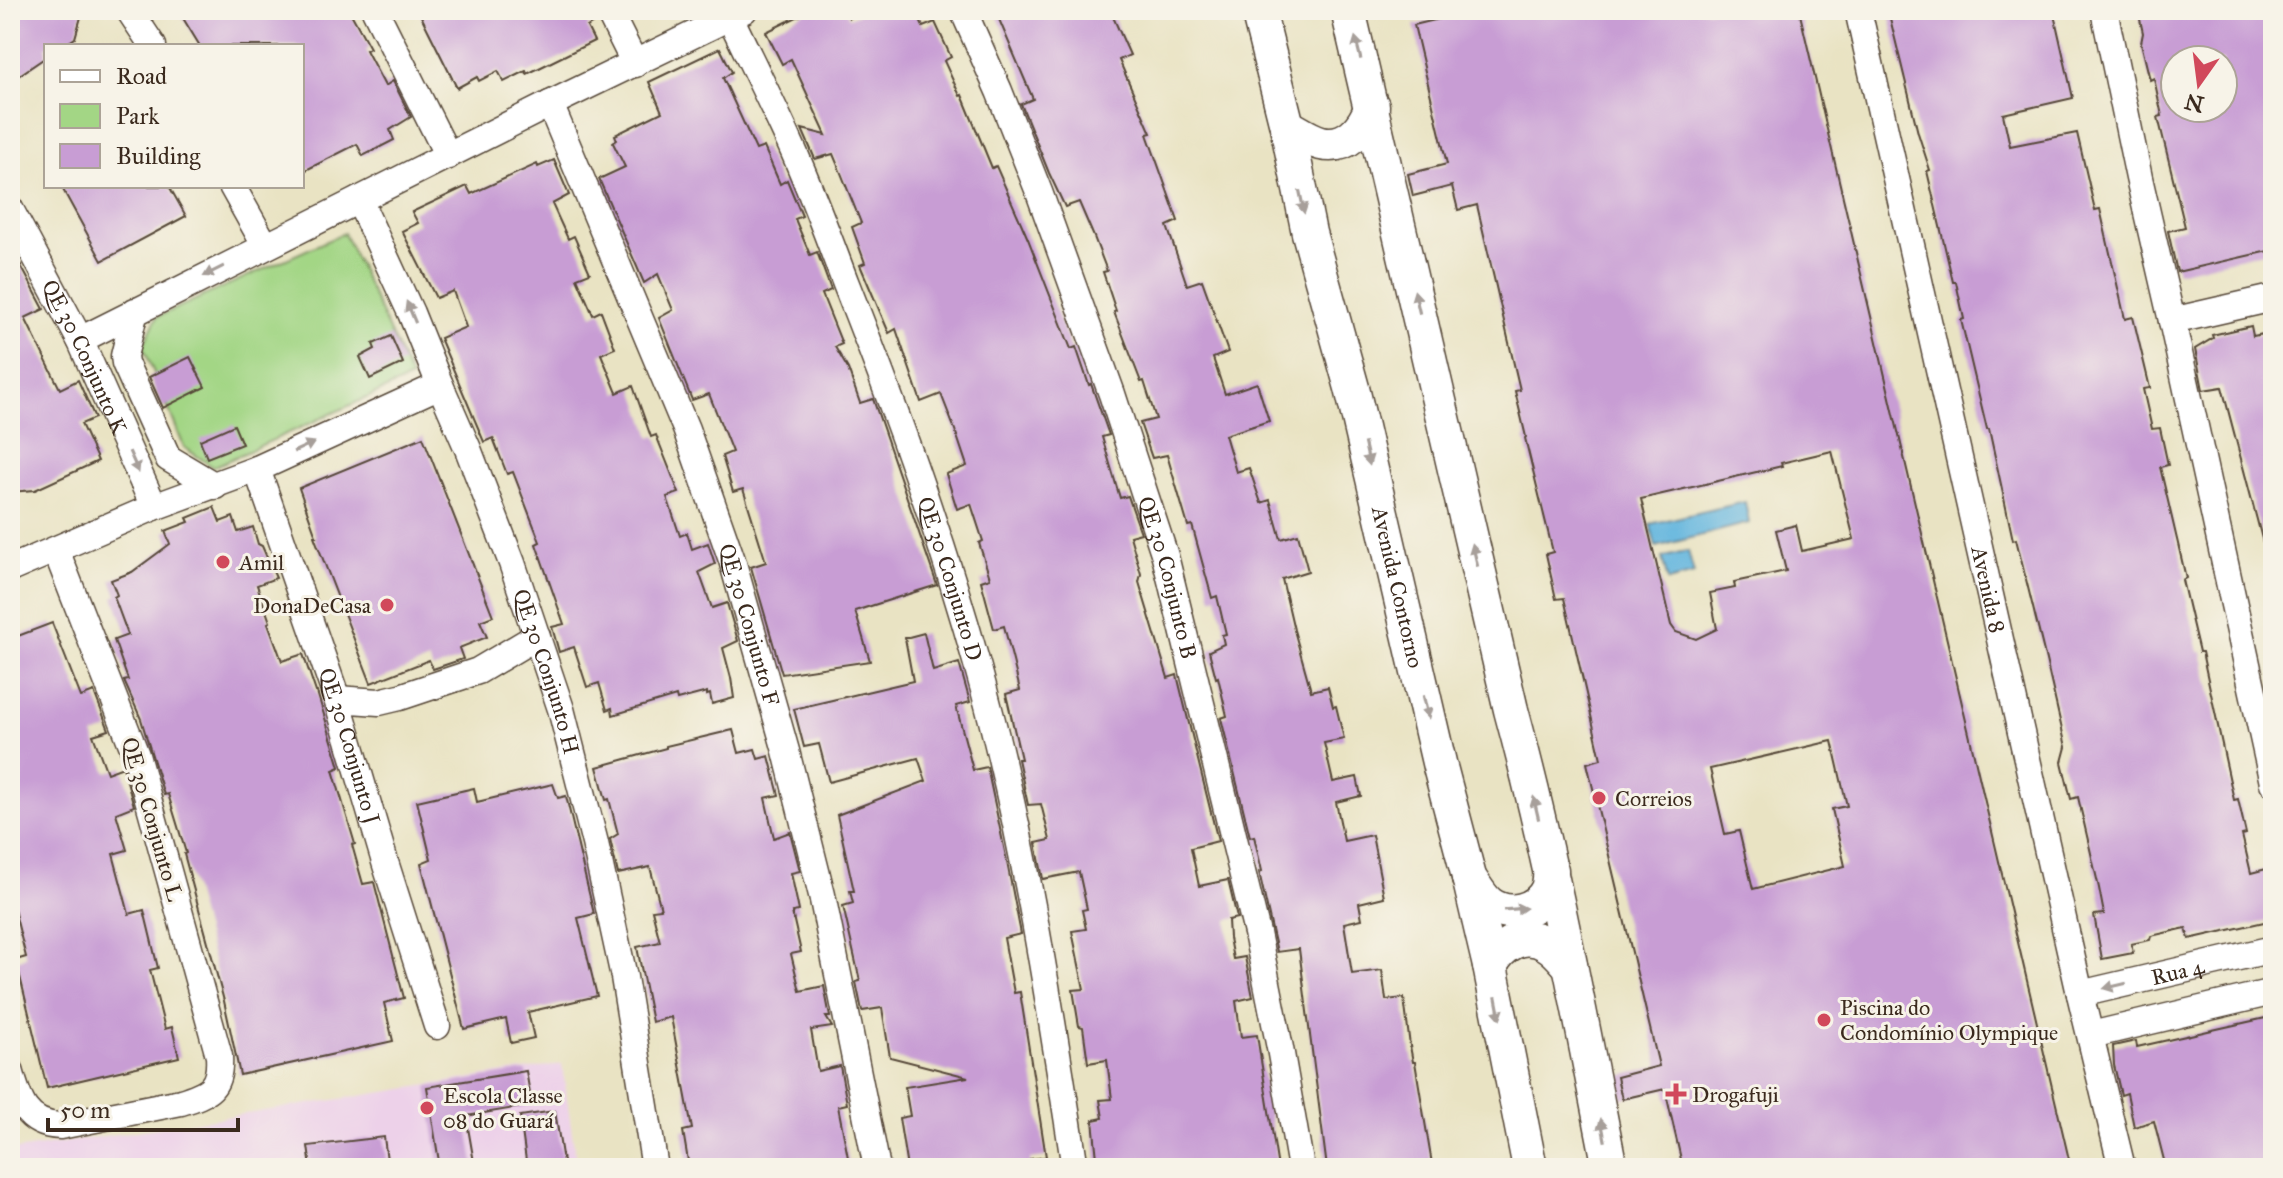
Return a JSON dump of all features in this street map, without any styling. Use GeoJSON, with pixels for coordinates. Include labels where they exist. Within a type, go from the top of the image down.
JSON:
{"type":"FeatureCollection","features":[{"type":"Feature","properties":{"kind":"main road","name":"Avenida Contorno"},"geometry":{"type":"LineString","coordinates":[[1258,10],[1287,126],[1309,233],[1352,388],[1440,767],[1490,966],[1530,1168]]}},
{"type":"Feature","properties":{"kind":"main road"},"geometry":{"type":"LineString","coordinates":[[1348,10],[1551,870],[1610,1168]]}},
{"type":"Feature","properties":{"kind":"main road"},"geometry":{"type":"LineString","coordinates":[[1287,126],[1321,143],[1339,143],[1355,136],[1366,123],[1372,106]]}},
{"type":"Feature","properties":{"kind":"main road"},"geometry":{"type":"LineString","coordinates":[[1469,877],[1488,903],[1501,910],[1516,912],[1530,908],[1542,898],[1549,885],[1551,870]]}},
{"type":"Feature","properties":{"kind":"main road"},"geometry":{"type":"LineString","coordinates":[[1490,966],[1496,954],[1507,945],[1520,939],[1534,939],[1547,943],[1570,966]]}},
{"type":"Feature","properties":{"kind":"street"},"geometry":{"type":"LineString","coordinates":[[129,10],[152,44]]}},
{"type":"Feature","properties":{"kind":"street"},"geometry":{"type":"LineString","coordinates":[[375,10],[448,156]]}},
{"type":"Feature","properties":{"kind":"street"},"geometry":{"type":"LineString","coordinates":[[608,10],[635,64]]}},
{"type":"Feature","properties":{"kind":"street","name":"QE 30 Conjunto B"},"geometry":{"type":"LineString","coordinates":[[963,10],[1039,192],[1112,394],[1165,556],[1257,933],[1301,1168]]}},
{"type":"Feature","properties":{"kind":"street","name":"Avenida 8"},"geometry":{"type":"LineString","coordinates":[[1858,10],[2122,1168]]}},
{"type":"Feature","properties":{"kind":"street"},"geometry":{"type":"LineString","coordinates":[[2104,10],[2273,783]]}},
{"type":"Feature","properties":{"kind":"street"},"geometry":{"type":"LineString","coordinates":[[80,340],[265,245],[737,14]]}},
{"type":"Feature","properties":{"kind":"street","name":"QE 30 Conjunto D"},"geometry":{"type":"LineString","coordinates":[[737,14],[809,189],[905,438],[949,568],[979,670],[1014,816],[1044,970],[1075,1168]]}},
{"type":"Feature","properties":{"kind":"street","name":"QE 30 Conjunto F"},"geometry":{"type":"LineString","coordinates":[[550,104],[686,429],[732,560],[786,751],[822,895],[877,1168]]}},
{"type":"Feature","properties":{"kind":"street"},"geometry":{"type":"LineString","coordinates":[[233,188],[265,245]]}},
{"type":"Feature","properties":{"kind":"street","name":"QE 30 Conjunto H"},"geometry":{"type":"LineString","coordinates":[[359,200],[468,449],[512,563],[561,709],[595,843],[624,977],[655,1168]]}},
{"type":"Feature","properties":{"kind":"street","name":"QE 30 Conjunto K"},"geometry":{"type":"LineString","coordinates":[[10,209],[80,340],[154,507]]}},
{"type":"Feature","properties":{"kind":"street"},"geometry":{"type":"LineString","coordinates":[[2172,321],[2273,298]]}},
{"type":"Feature","properties":{"kind":"street"},"geometry":{"type":"LineString","coordinates":[[135,311],[125,363],[160,443],[173,462],[215,486]]}},
{"type":"Feature","properties":{"kind":"street"},"geometry":{"type":"LineString","coordinates":[[10,569],[154,507],[257,469],[440,385]]}},
{"type":"Feature","properties":{"kind":"street","name":"QE 30 Conjunto J"},"geometry":{"type":"LineString","coordinates":[[257,469],[337,699],[437,1026]]}},
{"type":"Feature","properties":{"kind":"street","name":"QE 30 Conjunto L"},"geometry":{"type":"LineString","coordinates":[[10,1070],[22,1106],[38,1121],[60,1126],[181,1102],[207,1092],[219,1077],[219,1056],[136,755],[56,550]]}},
{"type":"Feature","properties":{"kind":"street"},"geometry":{"type":"LineString","coordinates":[[337,699],[379,702],[400,697],[478,671],[537,636]]}},
{"type":"Feature","properties":{"kind":"street","name":"Rua 4"},"geometry":{"type":"LineString","coordinates":[[2080,994],[2273,949]]}},
{"type":"Feature","properties":{"kind":"street"},"geometry":{"type":"LineString","coordinates":[[2213,963],[2223,1003]]}},
{"type":"Feature","properties":{"kind":"street","name":"Rua 4"},"geometry":{"type":"LineString","coordinates":[[2091,1035],[2273,992]]}},
{"type":"Feature","properties":{"kind":"shaded area","name":"Escola Classe 08 do Guará"},"geometry":{"type":"Polygon","coordinates":[[[562,1064],[577,1168],[10,1168],[10,1151],[562,1064]]]}},
{"type":"Feature","properties":{"kind":"green space"},"geometry":{"type":"Polygon","coordinates":[[[344,233],[411,378],[213,467],[184,447],[143,346],[157,317],[344,233]]]}},
{"type":"Feature","properties":{"kind":"water"},"geometry":{"type":"Polygon","coordinates":[[[1745,502],[1749,523],[1656,547],[1650,524],[1745,502]]]}},
{"type":"Feature","properties":{"kind":"water"},"geometry":{"type":"Polygon","coordinates":[[[1688,551],[1694,574],[1668,581],[1662,558],[1688,551]]]}},
{"type":"Feature","properties":{"kind":"building"},"geometry":{"type":"Polygon","coordinates":[[[10,10],[83,10],[75,38],[66,44],[44,44],[44,58],[18,76],[10,64],[10,10]]]}},
{"type":"Feature","properties":{"kind":"building"},"geometry":{"type":"Polygon","coordinates":[[[178,10],[349,10],[370,48],[366,50],[385,86],[393,81],[411,117],[390,130],[394,140],[363,156],[357,144],[304,171],[304,44],[199,44],[178,10]]]}},
{"type":"Feature","properties":{"kind":"building"},"geometry":{"type":"Polygon","coordinates":[[[418,10],[592,10],[596,21],[587,27],[594,41],[504,82],[498,71],[479,81],[477,77],[457,88],[418,10]]]}},
{"type":"Feature","properties":{"kind":"building"},"geometry":{"type":"Polygon","coordinates":[[[811,10],[845,10],[849,18],[866,10],[915,10],[923,27],[935,22],[951,57],[944,61],[962,95],[992,168],[996,166],[1071,349],[1076,347],[1091,384],[1109,435],[1102,437],[1120,498],[1128,496],[1141,533],[1130,536],[1141,574],[1139,582],[1168,678],[1177,675],[1218,841],[1191,848],[1199,886],[1228,880],[1237,918],[1228,920],[1233,959],[1245,957],[1253,997],[1236,1001],[1241,1037],[1257,1035],[1278,1168],[1177,1168],[1176,1162],[1135,1168],[1098,1168],[1093,1120],[1103,1118],[1100,1100],[1112,1099],[1107,1060],[1088,1063],[1073,990],[1084,989],[1072,931],[1086,929],[1082,910],[1087,909],[1079,872],[1043,879],[1036,843],[1050,840],[1041,804],[1028,805],[1006,694],[1020,690],[1004,626],[994,629],[981,581],[990,578],[979,543],[983,541],[971,504],[957,509],[946,474],[967,466],[955,430],[941,394],[921,402],[896,329],[889,333],[860,265],[865,263],[852,227],[861,223],[833,154],[815,159],[802,129],[826,135],[791,59],[782,64],[766,32],[811,10]]]}},
{"type":"Feature","properties":{"kind":"building"},"geometry":{"type":"Polygon","coordinates":[[[995,10],[1110,10],[1130,55],[1119,60],[1151,133],[1147,134],[1178,221],[1167,226],[1187,285],[1202,280],[1228,352],[1213,358],[1225,394],[1257,383],[1269,421],[1225,435],[1236,472],[1249,468],[1261,503],[1270,500],[1281,539],[1298,534],[1308,571],[1282,579],[1294,630],[1311,691],[1328,687],[1333,707],[1336,706],[1344,739],[1324,743],[1333,782],[1357,777],[1361,796],[1336,802],[1344,841],[1372,835],[1384,897],[1359,903],[1362,919],[1344,923],[1352,974],[1382,970],[1386,1000],[1404,998],[1432,1164],[1403,1168],[1327,1168],[1299,949],[1277,952],[1254,836],[1250,837],[1221,718],[1227,716],[1209,651],[1224,644],[1222,635],[1226,634],[1217,596],[1212,598],[1192,525],[1188,526],[1167,455],[1152,458],[1140,423],[1156,419],[1144,381],[1141,382],[1114,312],[1103,272],[1107,271],[1079,202],[1065,207],[1049,173],[1021,104],[1033,99],[995,10]]]}},
{"type":"Feature","properties":{"kind":"building"},"geometry":{"type":"Polygon","coordinates":[[[1477,10],[1799,10],[2071,1168],[1683,1168],[1665,1089],[1622,1099],[1617,1077],[1659,1066],[1587,763],[1601,759],[1564,598],[1556,599],[1546,554],[1553,552],[1525,438],[1515,391],[1520,390],[1477,205],[1458,210],[1452,186],[1413,196],[1408,174],[1447,164],[1414,25],[1477,10]],[[1832,451],[1641,499],[1671,625],[1676,632],[1696,639],[1717,629],[1710,593],[1735,588],[1734,582],[1786,571],[1776,530],[1796,525],[1802,551],[1854,539],[1832,451]],[[1832,741],[1710,769],[1725,834],[1739,831],[1753,889],[1845,866],[1832,809],[1847,806],[1832,741]]]}},
{"type":"Feature","properties":{"kind":"building"},"geometry":{"type":"Polygon","coordinates":[[[1888,10],[2053,10],[2073,98],[2003,114],[2010,146],[2077,133],[2095,210],[2100,209],[2125,319],[2133,317],[2150,388],[2143,389],[2152,429],[2160,428],[2168,465],[2160,467],[2186,578],[2182,580],[2199,652],[2202,652],[2234,800],[2238,799],[2251,873],[2270,868],[2273,920],[2189,939],[2186,928],[2131,944],[2133,953],[2102,959],[2094,915],[2104,914],[2099,888],[2078,797],[2071,799],[2062,762],[2066,747],[2046,660],[2016,539],[2013,540],[1961,320],[1964,319],[1956,282],[1953,282],[1927,171],[1930,170],[1888,10]]]}},
{"type":"Feature","properties":{"kind":"building"},"geometry":{"type":"Polygon","coordinates":[[[2138,10],[2273,10],[2273,250],[2177,272],[2168,231],[2185,227],[2160,124],[2239,124],[2239,44],[2159,44],[2159,102],[2141,43],[2143,33],[2138,10]]]}},
{"type":"Feature","properties":{"kind":"building"},"geometry":{"type":"Polygon","coordinates":[[[720,48],[732,72],[723,78],[756,150],[764,147],[780,184],[787,180],[802,216],[795,219],[810,255],[817,252],[831,290],[822,294],[842,344],[835,347],[848,369],[860,403],[873,399],[937,585],[855,611],[870,661],[782,674],[751,567],[766,562],[743,489],[733,492],[722,456],[732,452],[709,394],[692,400],[659,318],[673,310],[658,274],[644,283],[599,179],[625,167],[613,143],[617,140],[615,135],[662,112],[649,82],[720,48]]]}},
{"type":"Feature","properties":{"kind":"building"},"geometry":{"type":"Polygon","coordinates":[[[554,160],[569,195],[552,204],[568,239],[574,236],[590,273],[577,278],[593,315],[601,311],[615,348],[601,354],[617,393],[633,386],[651,437],[656,435],[679,493],[667,497],[680,536],[687,533],[692,549],[708,543],[715,564],[699,572],[712,608],[727,603],[738,641],[723,648],[734,698],[712,704],[707,692],[677,700],[676,696],[613,715],[612,708],[607,710],[599,683],[587,687],[574,647],[559,652],[552,627],[564,624],[536,544],[540,542],[513,472],[507,474],[493,438],[484,442],[440,338],[466,327],[453,291],[436,298],[402,231],[418,223],[412,212],[467,186],[471,194],[537,164],[538,167],[554,160]]]}},
{"type":"Feature","properties":{"kind":"building"},"geometry":{"type":"Polygon","coordinates":[[[62,188],[170,188],[186,216],[102,261],[62,188]]]}},
{"type":"Feature","properties":{"kind":"building"},"geometry":{"type":"Polygon","coordinates":[[[10,245],[44,309],[25,318],[60,389],[78,380],[95,418],[81,424],[98,461],[35,490],[10,492],[10,457],[16,454],[10,440],[10,245]]]}},
{"type":"Feature","properties":{"kind":"building"},"geometry":{"type":"Polygon","coordinates":[[[2251,326],[2253,336],[2273,332],[2273,553],[2266,554],[2222,387],[2203,390],[2195,349],[2213,338],[2212,335],[2251,326]]]}},
{"type":"Feature","properties":{"kind":"building"},"geometry":{"type":"Polygon","coordinates":[[[391,336],[403,363],[370,379],[360,357],[375,349],[373,344],[391,336]]]}},
{"type":"Feature","properties":{"kind":"building"},"geometry":{"type":"Polygon","coordinates":[[[190,357],[205,387],[163,408],[149,377],[190,357]]]}},
{"type":"Feature","properties":{"kind":"building"},"geometry":{"type":"Polygon","coordinates":[[[234,425],[242,444],[207,458],[200,440],[234,425]]]}},
{"type":"Feature","properties":{"kind":"building"},"geometry":{"type":"Polygon","coordinates":[[[423,437],[493,616],[480,621],[487,637],[459,648],[463,659],[433,669],[429,660],[371,683],[314,536],[299,488],[423,437]]]}},
{"type":"Feature","properties":{"kind":"building"},"geometry":{"type":"Polygon","coordinates":[[[214,507],[220,522],[233,517],[238,532],[253,527],[258,544],[262,546],[276,578],[257,585],[268,623],[282,661],[303,654],[317,692],[340,767],[333,770],[355,844],[352,845],[363,884],[374,882],[404,998],[384,1003],[393,1041],[240,1075],[186,853],[141,719],[124,681],[128,680],[114,640],[128,635],[111,580],[132,572],[170,544],[165,531],[189,522],[187,518],[214,507]]]}},
{"type":"Feature","properties":{"kind":"building"},"geometry":{"type":"Polygon","coordinates":[[[52,623],[81,697],[94,692],[109,730],[93,735],[107,773],[123,767],[134,806],[116,813],[127,850],[113,854],[129,914],[144,910],[158,968],[150,970],[165,1029],[172,1027],[179,1057],[47,1088],[16,960],[26,957],[10,893],[10,639],[52,623]]]}},
{"type":"Feature","properties":{"kind":"building"},"geometry":{"type":"Polygon","coordinates":[[[924,633],[933,671],[959,663],[970,702],[956,706],[973,770],[987,767],[1006,857],[1021,934],[1004,938],[1014,993],[1020,992],[1046,1157],[1030,1159],[1031,1168],[907,1168],[899,1118],[910,1116],[905,1087],[968,1077],[890,1057],[882,1008],[862,1011],[856,982],[860,981],[843,906],[853,903],[850,891],[854,891],[837,815],[926,781],[918,758],[829,782],[819,744],[804,747],[794,709],[913,681],[905,638],[924,633]]]}},
{"type":"Feature","properties":{"kind":"building"},"geometry":{"type":"Polygon","coordinates":[[[733,730],[739,753],[755,749],[758,759],[769,756],[779,795],[765,798],[774,838],[790,832],[800,871],[791,873],[799,911],[792,912],[801,952],[791,954],[800,991],[824,986],[830,1017],[826,1017],[832,1027],[811,1030],[818,1071],[840,1066],[847,1104],[838,1106],[850,1168],[689,1167],[683,1131],[692,1129],[671,1017],[652,1022],[637,947],[660,942],[652,910],[661,909],[650,867],[618,874],[610,839],[618,834],[597,767],[733,730]]]}},
{"type":"Feature","properties":{"kind":"building"},"geometry":{"type":"Polygon","coordinates":[[[553,784],[558,798],[566,796],[594,914],[578,918],[597,996],[528,1012],[534,1038],[511,1043],[506,1019],[464,1029],[421,863],[431,859],[417,801],[474,788],[477,802],[553,784]]]}},
{"type":"Feature","properties":{"kind":"building"},"geometry":{"type":"Polygon","coordinates":[[[2270,1017],[2273,1030],[2273,1168],[2166,1168],[2154,1121],[2134,1127],[2127,1093],[2121,1095],[2113,1046],[2136,1041],[2137,1047],[2270,1017]]]}},
{"type":"Feature","properties":{"kind":"building"},"geometry":{"type":"Polygon","coordinates":[[[526,1071],[532,1105],[466,1116],[475,1168],[440,1168],[427,1087],[526,1071]]]}},
{"type":"Feature","properties":{"kind":"building"},"geometry":{"type":"Polygon","coordinates":[[[555,1111],[564,1168],[527,1168],[520,1116],[555,1111]]]}},
{"type":"Feature","properties":{"kind":"building"},"geometry":{"type":"Polygon","coordinates":[[[384,1137],[388,1168],[311,1168],[308,1146],[384,1137]]]}},
{"type":"Feature","properties":{"kind":"place","name":"Amil"},"geometry":{"type":"Point","coordinates":[223,562]}},
{"type":"Feature","properties":{"kind":"place","name":"DonaDeCasa"},"geometry":{"type":"Point","coordinates":[387,605]}},
{"type":"Feature","properties":{"kind":"place","name":"Correios"},"geometry":{"type":"Point","coordinates":[1599,798]}},
{"type":"Feature","properties":{"kind":"place","name":"Piscina do Condomínio Olympique"},"geometry":{"type":"Point","coordinates":[1824,1020]}},
{"type":"Feature","properties":{"kind":"place","name":"Drogafuji"},"geometry":{"type":"Point","coordinates":[1676,1094]}},
{"type":"Feature","properties":{"kind":"place","name":"Escola Classe 08 do Guará"},"geometry":{"type":"Point","coordinates":[427,1108]}}]}
